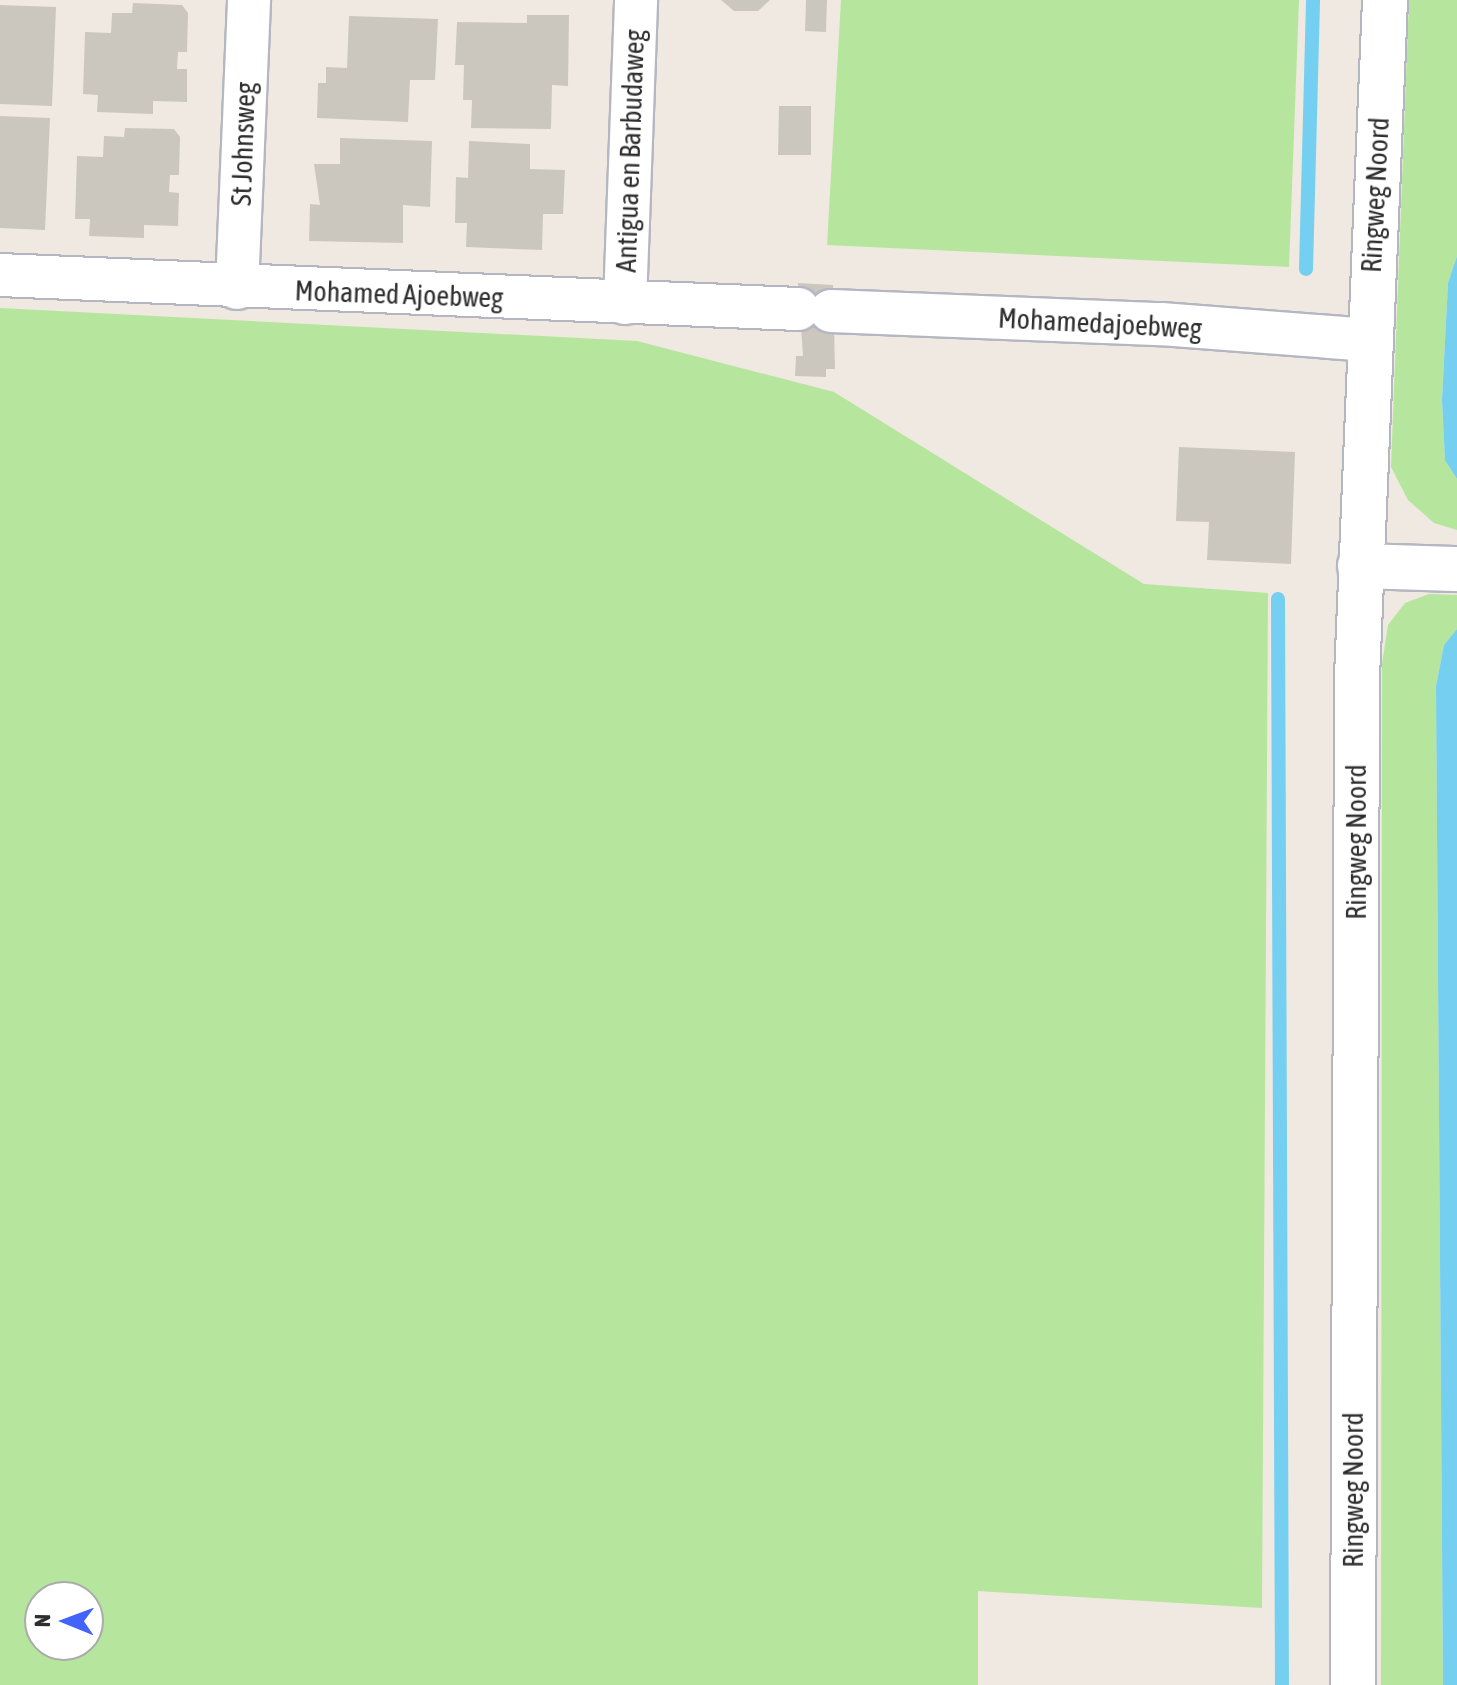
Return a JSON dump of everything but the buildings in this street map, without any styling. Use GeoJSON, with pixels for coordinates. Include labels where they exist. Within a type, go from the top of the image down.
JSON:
{"type":"FeatureCollection","features":[{"type":"Feature","properties":{"kind":"street","name":"St Johnsweg"},"geometry":{"type":"LineString","coordinates":[[237,288],[249,0]]}},
{"type":"Feature","properties":{"kind":"street","name":"Antigua en Barbudaweg"},"geometry":{"type":"LineString","coordinates":[[625,303],[636,0]]}},
{"type":"Feature","properties":{"kind":"street","name":"Ringweg Noord"},"geometry":{"type":"LineString","coordinates":[[1353,1685],[1360,566],[1385,0]]}},
{"type":"Feature","properties":{"kind":"street","name":"Mohamed Ajoebweg"},"geometry":{"type":"LineString","coordinates":[[0,275],[237,288],[815,310]]}},
{"type":"Feature","properties":{"kind":"street","name":"Mohamedajoebweg"},"geometry":{"type":"LineString","coordinates":[[815,310],[1161,324],[1368,340]]}},
{"type":"Feature","properties":{"kind":"street"},"geometry":{"type":"LineString","coordinates":[[1360,566],[1457,569]]}},
{"type":"Feature","properties":{"kind":"green space"},"geometry":{"type":"Polygon","coordinates":[[[841,0],[1299,0],[1289,267],[827,245],[841,0]]]}},
{"type":"Feature","properties":{"kind":"green space"},"geometry":{"type":"Polygon","coordinates":[[[1409,0],[1457,0],[1457,256],[1448,283],[1442,400],[1445,459],[1457,479],[1457,530],[1434,523],[1408,500],[1391,467],[1409,0]]]}},
{"type":"Feature","properties":{"kind":"green space"},"geometry":{"type":"Polygon","coordinates":[[[0,308],[637,341],[834,392],[1144,584],[1268,593],[1262,1608],[978,1591],[978,1685],[0,1685],[0,308]]]}},
{"type":"Feature","properties":{"kind":"green space"},"geometry":{"type":"Polygon","coordinates":[[[1429,594],[1457,595],[1457,629],[1444,645],[1436,686],[1443,1685],[1381,1685],[1382,664],[1388,625],[1405,603],[1429,594]]]}},
{"type":"Feature","properties":{"kind":"water"},"geometry":{"type":"Polygon","coordinates":[[[1457,256],[1457,479],[1445,460],[1442,400],[1448,283],[1457,256]]]}},
{"type":"Feature","properties":{"kind":"water"},"geometry":{"type":"Polygon","coordinates":[[[1457,629],[1457,1685],[1443,1685],[1436,686],[1444,645],[1457,629]]]}},
{"type":"Feature","properties":{"kind":"waterway"},"geometry":{"type":"LineString","coordinates":[[1306,269],[1313,0]]}},
{"type":"Feature","properties":{"kind":"waterway"},"geometry":{"type":"LineString","coordinates":[[1278,599],[1282,1685]]}}]}
